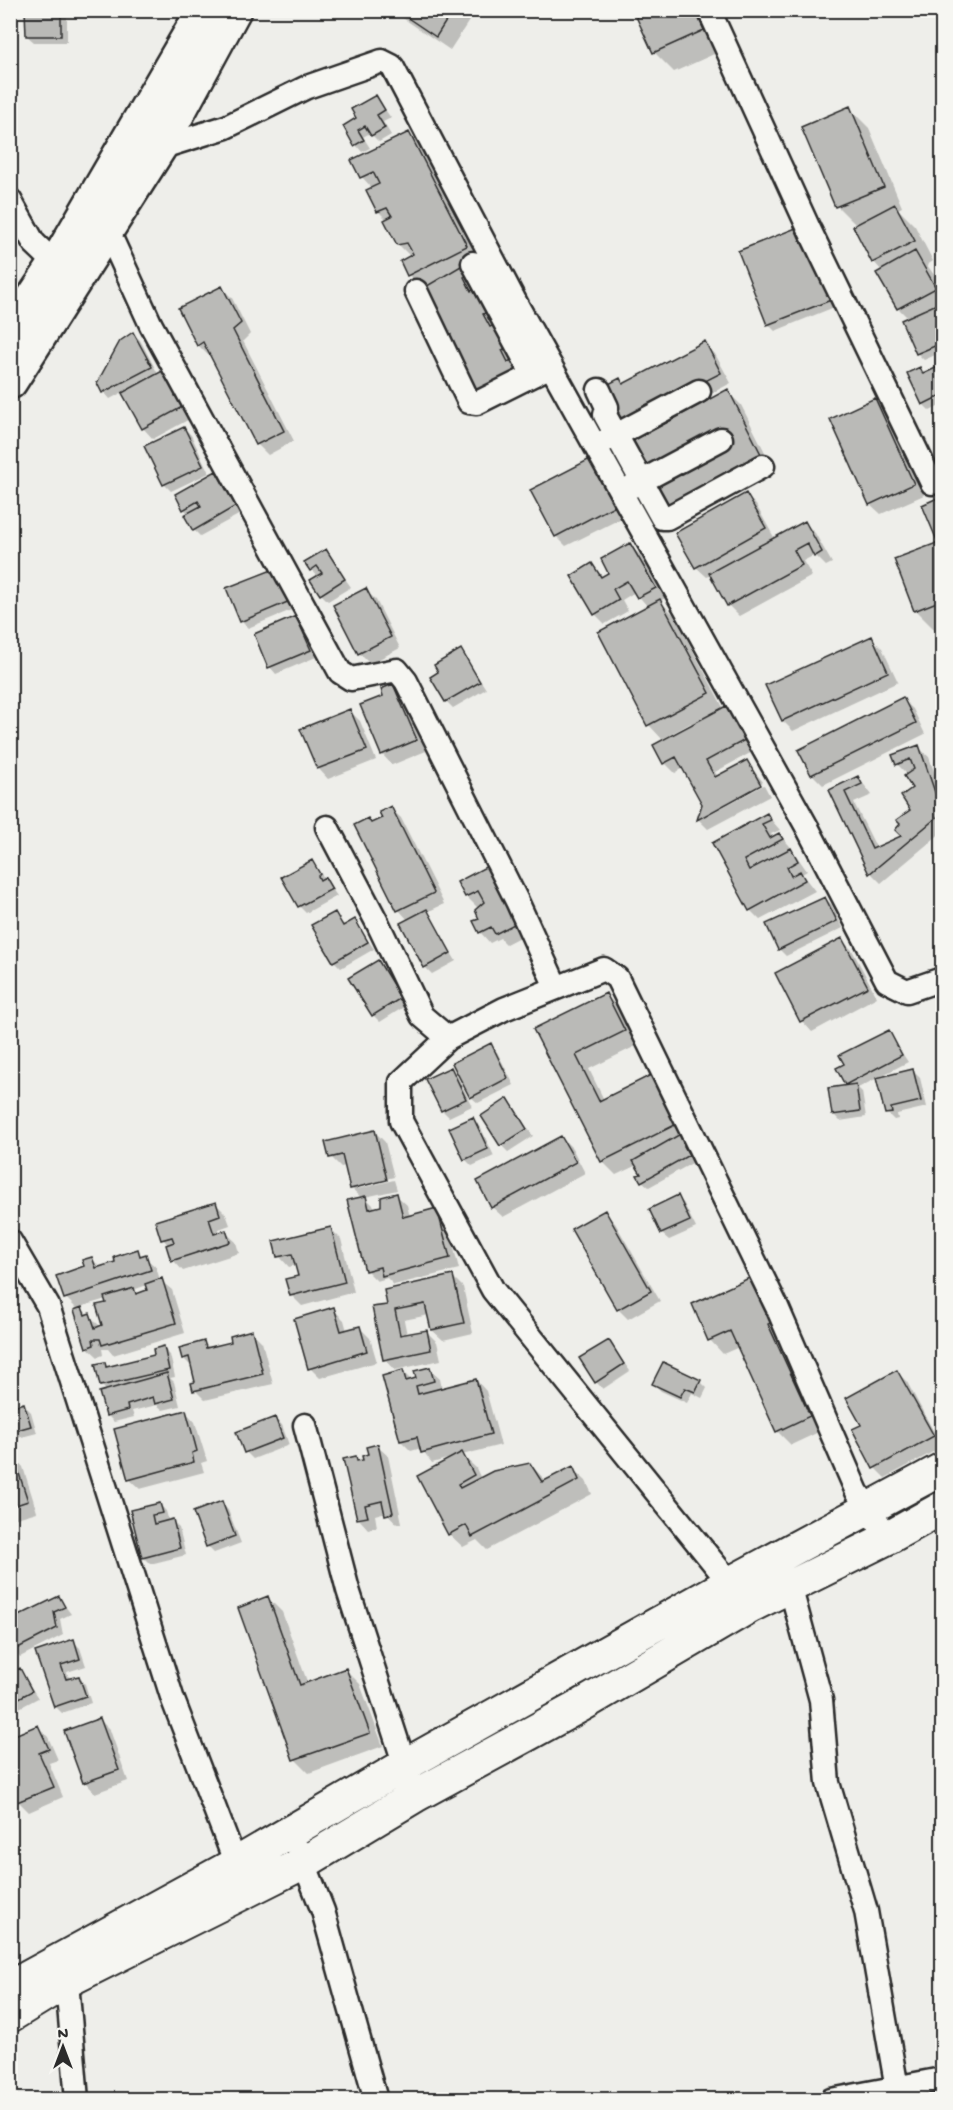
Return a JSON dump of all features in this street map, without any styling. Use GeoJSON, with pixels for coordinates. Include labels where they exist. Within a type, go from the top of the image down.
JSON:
{"type":"FeatureCollection","features":[{"type":"Feature","properties":{"kind":"main road"},"geometry":{"type":"LineString","coordinates":[[10,382],[100,215],[204,10]]}},
{"type":"Feature","properties":{"kind":"main road"},"geometry":{"type":"LineString","coordinates":[[10,333],[56,264],[159,148],[234,10]]}},
{"type":"Feature","properties":{"kind":"main road"},"geometry":{"type":"LineString","coordinates":[[10,2016],[66,1969],[237,1863],[405,1764],[782,1573],[869,1510],[942,1469]]}},
{"type":"Feature","properties":{"kind":"main road"},"geometry":{"type":"LineString","coordinates":[[782,1573],[888,1538],[942,1508]]}},
{"type":"Feature","properties":{"kind":"main road"},"geometry":{"type":"LineString","coordinates":[[10,1987],[66,1969],[245,1893],[305,1862],[415,1796],[582,1706],[740,1595]]}},
{"type":"Feature","properties":{"kind":"street"},"geometry":{"type":"LineString","coordinates":[[709,10],[810,231],[932,483],[942,480]]}},
{"type":"Feature","properties":{"kind":"street"},"geometry":{"type":"LineString","coordinates":[[159,148],[226,127],[307,87],[382,61],[392,66],[509,310],[542,371],[606,441],[887,981],[907,991],[942,979]]}},
{"type":"Feature","properties":{"kind":"street"},"geometry":{"type":"LineString","coordinates":[[10,200],[34,243],[56,264]]}},
{"type":"Feature","properties":{"kind":"street"},"geometry":{"type":"LineString","coordinates":[[100,215],[151,325],[340,672],[351,679],[397,670],[406,681],[518,902],[556,987]]}},
{"type":"Feature","properties":{"kind":"street"},"geometry":{"type":"LineString","coordinates":[[472,263],[509,310]]}},
{"type":"Feature","properties":{"kind":"street"},"geometry":{"type":"LineString","coordinates":[[416,291],[469,402],[477,403],[542,371]]}},
{"type":"Feature","properties":{"kind":"street"},"geometry":{"type":"LineString","coordinates":[[599,390],[607,407],[606,441]]}},
{"type":"Feature","properties":{"kind":"street"},"geometry":{"type":"LineString","coordinates":[[606,441],[699,391]]}},
{"type":"Feature","properties":{"kind":"street"},"geometry":{"type":"LineString","coordinates":[[631,486],[721,439]]}},
{"type":"Feature","properties":{"kind":"street"},"geometry":{"type":"LineString","coordinates":[[631,486],[662,518],[667,518],[763,466]]}},
{"type":"Feature","properties":{"kind":"street"},"geometry":{"type":"LineString","coordinates":[[327,827],[378,924],[422,1016],[448,1038]]}},
{"type":"Feature","properties":{"kind":"street"},"geometry":{"type":"LineString","coordinates":[[740,1595],[492,1290],[401,1121],[401,1082],[448,1038],[504,1009],[556,987],[604,969],[617,978],[777,1307],[857,1492],[888,1538]]}},
{"type":"Feature","properties":{"kind":"street"},"geometry":{"type":"LineString","coordinates":[[10,1241],[48,1306],[172,1700],[237,1863],[245,1893]]}},
{"type":"Feature","properties":{"kind":"street"},"geometry":{"type":"LineString","coordinates":[[305,1425],[348,1590],[415,1796]]}},
{"type":"Feature","properties":{"kind":"street"},"geometry":{"type":"LineString","coordinates":[[782,1573],[821,1700],[828,1783],[866,1911],[898,2093]]}},
{"type":"Feature","properties":{"kind":"street"},"geometry":{"type":"LineString","coordinates":[[290,1832],[305,1862],[323,1911],[376,2100]]}},
{"type":"Feature","properties":{"kind":"street"},"geometry":{"type":"LineString","coordinates":[[66,1969],[77,2100]]}},
{"type":"Feature","properties":{"kind":"street"},"geometry":{"type":"LineString","coordinates":[[831,2100],[898,2093],[942,2079]]}},
{"type":"Feature","properties":{"kind":"building"},"geometry":{"type":"Polygon","coordinates":[[[25,10],[61,10],[61,36],[26,36],[25,10]]]}},
{"type":"Feature","properties":{"kind":"building"},"geometry":{"type":"Polygon","coordinates":[[[396,10],[453,10],[436,37],[396,10]]]}},
{"type":"Feature","properties":{"kind":"building"},"geometry":{"type":"Polygon","coordinates":[[[633,10],[695,10],[704,30],[653,53],[633,10]]]}},
{"type":"Feature","properties":{"kind":"building"},"geometry":{"type":"Polygon","coordinates":[[[376,95],[385,110],[377,115],[385,128],[371,136],[365,126],[358,130],[364,140],[354,146],[343,126],[356,118],[351,109],[376,95]]]}},
{"type":"Feature","properties":{"kind":"building"},"geometry":{"type":"Polygon","coordinates":[[[850,106],[884,187],[835,207],[801,127],[850,106]]]}},
{"type":"Feature","properties":{"kind":"building"},"geometry":{"type":"Polygon","coordinates":[[[409,132],[467,246],[407,276],[400,261],[413,254],[407,243],[397,245],[384,220],[392,216],[387,208],[377,212],[366,190],[379,184],[373,172],[360,178],[351,160],[409,132]]]}},
{"type":"Feature","properties":{"kind":"building"},"geometry":{"type":"Polygon","coordinates":[[[895,204],[915,241],[872,263],[853,226],[895,204]]]}},
{"type":"Feature","properties":{"kind":"building"},"geometry":{"type":"Polygon","coordinates":[[[801,226],[831,300],[767,325],[738,251],[801,226]]]}},
{"type":"Feature","properties":{"kind":"building"},"geometry":{"type":"Polygon","coordinates":[[[915,251],[936,288],[897,309],[876,273],[915,251]]]}},
{"type":"Feature","properties":{"kind":"building"},"geometry":{"type":"Polygon","coordinates":[[[466,263],[472,273],[464,277],[471,291],[483,285],[495,307],[483,314],[490,327],[496,324],[508,347],[502,350],[508,362],[519,356],[528,372],[474,397],[422,289],[466,263]]]}},
{"type":"Feature","properties":{"kind":"building"},"geometry":{"type":"Polygon","coordinates":[[[222,286],[241,323],[233,330],[284,431],[256,445],[203,342],[197,346],[178,308],[222,286]]]}},
{"type":"Feature","properties":{"kind":"building"},"geometry":{"type":"Polygon","coordinates":[[[939,303],[942,312],[942,343],[916,354],[901,320],[939,303]]]}},
{"type":"Feature","properties":{"kind":"building"},"geometry":{"type":"Polygon","coordinates":[[[133,332],[152,367],[102,393],[97,383],[120,341],[133,332]]]}},
{"type":"Feature","properties":{"kind":"building"},"geometry":{"type":"Polygon","coordinates":[[[705,341],[721,373],[620,425],[601,388],[620,378],[623,384],[705,341]]]}},
{"type":"Feature","properties":{"kind":"building"},"geometry":{"type":"Polygon","coordinates":[[[942,365],[942,395],[922,405],[907,373],[920,367],[923,374],[942,365]]]}},
{"type":"Feature","properties":{"kind":"building"},"geometry":{"type":"Polygon","coordinates":[[[166,369],[186,405],[142,429],[122,393],[166,369]]]}},
{"type":"Feature","properties":{"kind":"building"},"geometry":{"type":"Polygon","coordinates":[[[728,389],[763,458],[665,514],[647,485],[733,440],[727,428],[648,469],[633,441],[728,389]]]}},
{"type":"Feature","properties":{"kind":"building"},"geometry":{"type":"Polygon","coordinates":[[[875,398],[914,484],[869,505],[830,419],[875,398]]]}},
{"type":"Feature","properties":{"kind":"building"},"geometry":{"type":"Polygon","coordinates":[[[184,427],[203,466],[163,485],[144,446],[184,427]]]}},
{"type":"Feature","properties":{"kind":"building"},"geometry":{"type":"Polygon","coordinates":[[[590,459],[614,506],[555,537],[530,490],[590,459]]]}},
{"type":"Feature","properties":{"kind":"building"},"geometry":{"type":"Polygon","coordinates":[[[216,471],[236,506],[193,531],[184,515],[201,506],[198,501],[183,510],[175,494],[216,471]]]}},
{"type":"Feature","properties":{"kind":"building"},"geometry":{"type":"Polygon","coordinates":[[[746,493],[766,528],[695,568],[675,533],[746,493]]]}},
{"type":"Feature","properties":{"kind":"building"},"geometry":{"type":"Polygon","coordinates":[[[942,496],[942,541],[938,543],[922,505],[942,496]]]}},
{"type":"Feature","properties":{"kind":"building"},"geometry":{"type":"Polygon","coordinates":[[[805,521],[822,552],[814,557],[807,543],[794,550],[802,565],[727,606],[709,573],[805,521]]]}},
{"type":"Feature","properties":{"kind":"building"},"geometry":{"type":"Polygon","coordinates":[[[942,541],[942,600],[914,611],[894,559],[942,541]]]}},
{"type":"Feature","properties":{"kind":"building"},"geometry":{"type":"Polygon","coordinates":[[[630,543],[656,588],[637,598],[627,581],[613,589],[619,600],[594,615],[571,576],[592,563],[601,577],[608,573],[601,559],[630,543]]]}},
{"type":"Feature","properties":{"kind":"building"},"geometry":{"type":"Polygon","coordinates":[[[326,549],[345,579],[320,595],[310,580],[322,573],[317,566],[310,571],[304,562],[326,549]]]}},
{"type":"Feature","properties":{"kind":"building"},"geometry":{"type":"Polygon","coordinates":[[[277,568],[290,601],[240,622],[226,588],[277,568]]]}},
{"type":"Feature","properties":{"kind":"building"},"geometry":{"type":"Polygon","coordinates":[[[366,588],[391,637],[358,654],[333,605],[366,588]]]}},
{"type":"Feature","properties":{"kind":"building"},"geometry":{"type":"Polygon","coordinates":[[[660,599],[710,693],[647,726],[598,632],[660,599]]]}},
{"type":"Feature","properties":{"kind":"building"},"geometry":{"type":"Polygon","coordinates":[[[296,616],[311,650],[268,668],[254,634],[296,616]]]}},
{"type":"Feature","properties":{"kind":"building"},"geometry":{"type":"Polygon","coordinates":[[[872,636],[888,672],[782,721],[765,685],[872,636]]]}},
{"type":"Feature","properties":{"kind":"building"},"geometry":{"type":"Polygon","coordinates":[[[461,649],[480,682],[445,702],[430,677],[438,672],[434,665],[461,649]]]}},
{"type":"Feature","properties":{"kind":"building"},"geometry":{"type":"Polygon","coordinates":[[[393,684],[417,740],[381,755],[360,705],[383,696],[381,689],[393,684]]]}},
{"type":"Feature","properties":{"kind":"building"},"geometry":{"type":"Polygon","coordinates":[[[903,697],[916,723],[811,775],[798,750],[903,697]]]}},
{"type":"Feature","properties":{"kind":"building"},"geometry":{"type":"Polygon","coordinates":[[[726,706],[745,740],[706,761],[715,777],[747,760],[761,785],[697,820],[702,804],[676,757],[663,764],[653,745],[726,706]]]}},
{"type":"Feature","properties":{"kind":"building"},"geometry":{"type":"Polygon","coordinates":[[[350,709],[367,750],[317,769],[300,729],[350,709]]]}},
{"type":"Feature","properties":{"kind":"building"},"geometry":{"type":"Polygon","coordinates":[[[919,745],[942,813],[869,874],[829,790],[858,776],[862,784],[845,792],[872,849],[901,836],[895,830],[900,824],[896,820],[910,810],[901,796],[912,788],[904,776],[914,769],[910,759],[896,765],[892,755],[919,745]]]}},
{"type":"Feature","properties":{"kind":"building"},"geometry":{"type":"Polygon","coordinates":[[[391,806],[434,893],[397,911],[354,825],[368,818],[371,823],[382,818],[379,812],[391,806]]]}},
{"type":"Feature","properties":{"kind":"building"},"geometry":{"type":"Polygon","coordinates":[[[767,813],[771,820],[762,824],[770,838],[779,833],[783,839],[744,860],[749,870],[791,848],[798,861],[787,867],[791,876],[800,871],[805,880],[749,911],[712,843],[767,813]]]}},
{"type":"Feature","properties":{"kind":"building"},"geometry":{"type":"Polygon","coordinates":[[[312,860],[320,874],[318,876],[320,880],[325,877],[332,889],[298,907],[281,877],[312,860]]]}},
{"type":"Feature","properties":{"kind":"building"},"geometry":{"type":"Polygon","coordinates":[[[493,863],[522,920],[495,934],[491,927],[479,933],[473,921],[479,919],[475,910],[484,902],[478,891],[465,897],[457,882],[493,863]]]}},
{"type":"Feature","properties":{"kind":"building"},"geometry":{"type":"Polygon","coordinates":[[[825,897],[837,921],[778,950],[766,924],[825,897]]]}},
{"type":"Feature","properties":{"kind":"building"},"geometry":{"type":"Polygon","coordinates":[[[427,909],[451,953],[424,968],[400,923],[427,909]]]}},
{"type":"Feature","properties":{"kind":"building"},"geometry":{"type":"Polygon","coordinates":[[[335,912],[343,926],[355,919],[368,942],[333,962],[311,925],[335,912]]]}},
{"type":"Feature","properties":{"kind":"building"},"geometry":{"type":"Polygon","coordinates":[[[842,938],[868,987],[800,1022],[775,973],[842,938]]]}},
{"type":"Feature","properties":{"kind":"building"},"geometry":{"type":"Polygon","coordinates":[[[378,960],[401,998],[372,1016],[348,978],[378,960]]]}},
{"type":"Feature","properties":{"kind":"building"},"geometry":{"type":"Polygon","coordinates":[[[606,993],[625,1031],[576,1055],[599,1101],[655,1073],[681,1122],[601,1162],[533,1029],[606,993]]]}},
{"type":"Feature","properties":{"kind":"building"},"geometry":{"type":"Polygon","coordinates":[[[889,1030],[902,1055],[845,1085],[836,1068],[844,1064],[839,1055],[889,1030]]]}},
{"type":"Feature","properties":{"kind":"building"},"geometry":{"type":"Polygon","coordinates":[[[491,1043],[508,1078],[470,1098],[452,1063],[491,1043]]]}},
{"type":"Feature","properties":{"kind":"building"},"geometry":{"type":"Polygon","coordinates":[[[451,1067],[466,1099],[441,1111],[425,1079],[451,1067]]]}},
{"type":"Feature","properties":{"kind":"building"},"geometry":{"type":"Polygon","coordinates":[[[913,1069],[921,1101],[891,1108],[892,1113],[885,1114],[876,1078],[913,1069]]]}},
{"type":"Feature","properties":{"kind":"building"},"geometry":{"type":"Polygon","coordinates":[[[856,1084],[860,1111],[832,1115],[828,1088],[856,1084]]]}},
{"type":"Feature","properties":{"kind":"building"},"geometry":{"type":"Polygon","coordinates":[[[508,1098],[527,1129],[500,1146],[481,1116],[508,1098]]]}},
{"type":"Feature","properties":{"kind":"building"},"geometry":{"type":"Polygon","coordinates":[[[473,1117],[488,1149],[464,1160],[449,1128],[473,1117]]]}},
{"type":"Feature","properties":{"kind":"building"},"geometry":{"type":"Polygon","coordinates":[[[375,1130],[387,1180],[350,1189],[342,1155],[329,1158],[325,1142],[375,1130]]]}},
{"type":"Feature","properties":{"kind":"building"},"geometry":{"type":"Polygon","coordinates":[[[684,1132],[690,1142],[684,1146],[689,1155],[641,1182],[637,1175],[641,1174],[633,1161],[684,1132]]]}},
{"type":"Feature","properties":{"kind":"building"},"geometry":{"type":"Polygon","coordinates":[[[561,1136],[576,1162],[491,1208],[477,1181],[561,1136]]]}},
{"type":"Feature","properties":{"kind":"building"},"geometry":{"type":"Polygon","coordinates":[[[397,1193],[403,1217],[437,1208],[450,1258],[382,1276],[380,1267],[365,1271],[347,1200],[366,1196],[369,1209],[381,1206],[381,1197],[397,1193]]]}},
{"type":"Feature","properties":{"kind":"building"},"geometry":{"type":"Polygon","coordinates":[[[678,1195],[690,1221],[661,1234],[649,1209],[678,1195]]]}},
{"type":"Feature","properties":{"kind":"building"},"geometry":{"type":"Polygon","coordinates":[[[216,1202],[220,1215],[209,1219],[214,1234],[226,1230],[230,1242],[171,1261],[166,1245],[174,1242],[172,1237],[161,1240],[155,1221],[216,1202]]]}},
{"type":"Feature","properties":{"kind":"building"},"geometry":{"type":"Polygon","coordinates":[[[605,1210],[651,1291],[617,1310],[571,1229],[605,1210]]]}},
{"type":"Feature","properties":{"kind":"building"},"geometry":{"type":"Polygon","coordinates":[[[331,1227],[345,1282],[290,1296],[285,1279],[298,1276],[292,1254],[277,1257],[273,1241],[331,1227]]]}},
{"type":"Feature","properties":{"kind":"building"},"geometry":{"type":"Polygon","coordinates":[[[138,1249],[140,1256],[146,1254],[151,1270],[64,1299],[56,1276],[84,1266],[82,1260],[92,1257],[96,1268],[115,1262],[114,1257],[138,1249]]]}},
{"type":"Feature","properties":{"kind":"building"},"geometry":{"type":"Polygon","coordinates":[[[758,1274],[779,1319],[768,1324],[810,1416],[776,1432],[730,1331],[708,1341],[692,1304],[758,1274]]]}},
{"type":"Feature","properties":{"kind":"building"},"geometry":{"type":"Polygon","coordinates":[[[453,1275],[464,1323],[431,1330],[425,1304],[395,1310],[400,1335],[427,1330],[431,1350],[383,1360],[372,1307],[387,1305],[384,1290],[453,1275]]]}},
{"type":"Feature","properties":{"kind":"building"},"geometry":{"type":"Polygon","coordinates":[[[162,1278],[176,1323],[102,1345],[100,1339],[93,1339],[94,1345],[86,1348],[74,1310],[82,1307],[85,1315],[90,1313],[95,1328],[102,1325],[96,1305],[106,1303],[104,1297],[134,1288],[136,1294],[147,1290],[145,1284],[162,1278]]]}},
{"type":"Feature","properties":{"kind":"building"},"geometry":{"type":"Polygon","coordinates":[[[334,1307],[341,1331],[360,1326],[367,1351],[308,1369],[294,1319],[334,1307]]]}},
{"type":"Feature","properties":{"kind":"building"},"geometry":{"type":"Polygon","coordinates":[[[252,1330],[263,1374],[193,1391],[191,1383],[195,1382],[189,1357],[182,1359],[179,1348],[204,1341],[206,1348],[231,1342],[230,1336],[252,1330]]]}},
{"type":"Feature","properties":{"kind":"building"},"geometry":{"type":"Polygon","coordinates":[[[609,1340],[624,1364],[595,1383],[579,1358],[609,1340]]]}},
{"type":"Feature","properties":{"kind":"building"},"geometry":{"type":"Polygon","coordinates":[[[164,1346],[169,1370],[100,1386],[95,1364],[105,1362],[106,1367],[154,1355],[153,1349],[164,1346]]]}},
{"type":"Feature","properties":{"kind":"building"},"geometry":{"type":"Polygon","coordinates":[[[663,1362],[701,1380],[695,1392],[685,1388],[680,1397],[652,1384],[663,1362]]]}},
{"type":"Feature","properties":{"kind":"building"},"geometry":{"type":"Polygon","coordinates":[[[430,1367],[434,1381],[416,1386],[418,1394],[476,1379],[491,1434],[421,1453],[417,1437],[400,1441],[382,1376],[403,1370],[406,1381],[416,1378],[414,1371],[430,1367]]]}},
{"type":"Feature","properties":{"kind":"building"},"geometry":{"type":"Polygon","coordinates":[[[897,1370],[934,1436],[873,1469],[852,1429],[861,1425],[846,1398],[897,1370]]]}},
{"type":"Feature","properties":{"kind":"building"},"geometry":{"type":"Polygon","coordinates":[[[167,1373],[174,1399],[155,1404],[153,1397],[127,1405],[128,1410],[106,1416],[99,1392],[167,1373]]]}},
{"type":"Feature","properties":{"kind":"building"},"geometry":{"type":"Polygon","coordinates":[[[24,1403],[31,1426],[10,1432],[10,1407],[24,1403]]]}},
{"type":"Feature","properties":{"kind":"building"},"geometry":{"type":"Polygon","coordinates":[[[186,1410],[197,1451],[192,1453],[194,1462],[128,1480],[114,1429],[186,1410]]]}},
{"type":"Feature","properties":{"kind":"building"},"geometry":{"type":"Polygon","coordinates":[[[275,1417],[283,1438],[244,1453],[236,1432],[275,1417]]]}},
{"type":"Feature","properties":{"kind":"building"},"geometry":{"type":"Polygon","coordinates":[[[378,1444],[393,1513],[385,1515],[382,1501],[365,1505],[368,1517],[357,1519],[343,1459],[356,1456],[357,1461],[363,1460],[362,1456],[368,1454],[366,1447],[378,1444]]]}},
{"type":"Feature","properties":{"kind":"building"},"geometry":{"type":"Polygon","coordinates":[[[462,1452],[474,1475],[458,1484],[460,1488],[493,1471],[530,1463],[542,1482],[573,1466],[579,1480],[472,1537],[466,1525],[448,1535],[417,1476],[462,1452]]]}},
{"type":"Feature","properties":{"kind":"building"},"geometry":{"type":"Polygon","coordinates":[[[13,1455],[28,1501],[10,1507],[10,1456],[13,1455]]]}},
{"type":"Feature","properties":{"kind":"building"},"geometry":{"type":"Polygon","coordinates":[[[222,1501],[235,1536],[206,1547],[193,1512],[222,1501]]]}},
{"type":"Feature","properties":{"kind":"building"},"geometry":{"type":"Polygon","coordinates":[[[160,1503],[163,1513],[152,1515],[154,1524],[173,1519],[180,1548],[142,1558],[130,1510],[160,1503]]]}},
{"type":"Feature","properties":{"kind":"building"},"geometry":{"type":"Polygon","coordinates":[[[59,1596],[65,1607],[54,1612],[57,1628],[12,1651],[10,1620],[59,1596]]]}},
{"type":"Feature","properties":{"kind":"building"},"geometry":{"type":"Polygon","coordinates":[[[268,1596],[300,1685],[346,1668],[370,1733],[293,1760],[238,1608],[268,1596]]]}},
{"type":"Feature","properties":{"kind":"building"},"geometry":{"type":"Polygon","coordinates":[[[74,1639],[80,1659],[61,1665],[66,1679],[79,1676],[86,1696],[54,1707],[35,1652],[74,1639]]]}},
{"type":"Feature","properties":{"kind":"building"},"geometry":{"type":"Polygon","coordinates":[[[20,1668],[32,1691],[10,1703],[10,1673],[20,1668]]]}},
{"type":"Feature","properties":{"kind":"building"},"geometry":{"type":"Polygon","coordinates":[[[100,1718],[119,1770],[83,1783],[64,1731],[100,1718]]]}},
{"type":"Feature","properties":{"kind":"building"},"geometry":{"type":"Polygon","coordinates":[[[38,1725],[49,1749],[39,1753],[54,1787],[17,1802],[10,1787],[10,1737],[38,1725]]]}}]}
